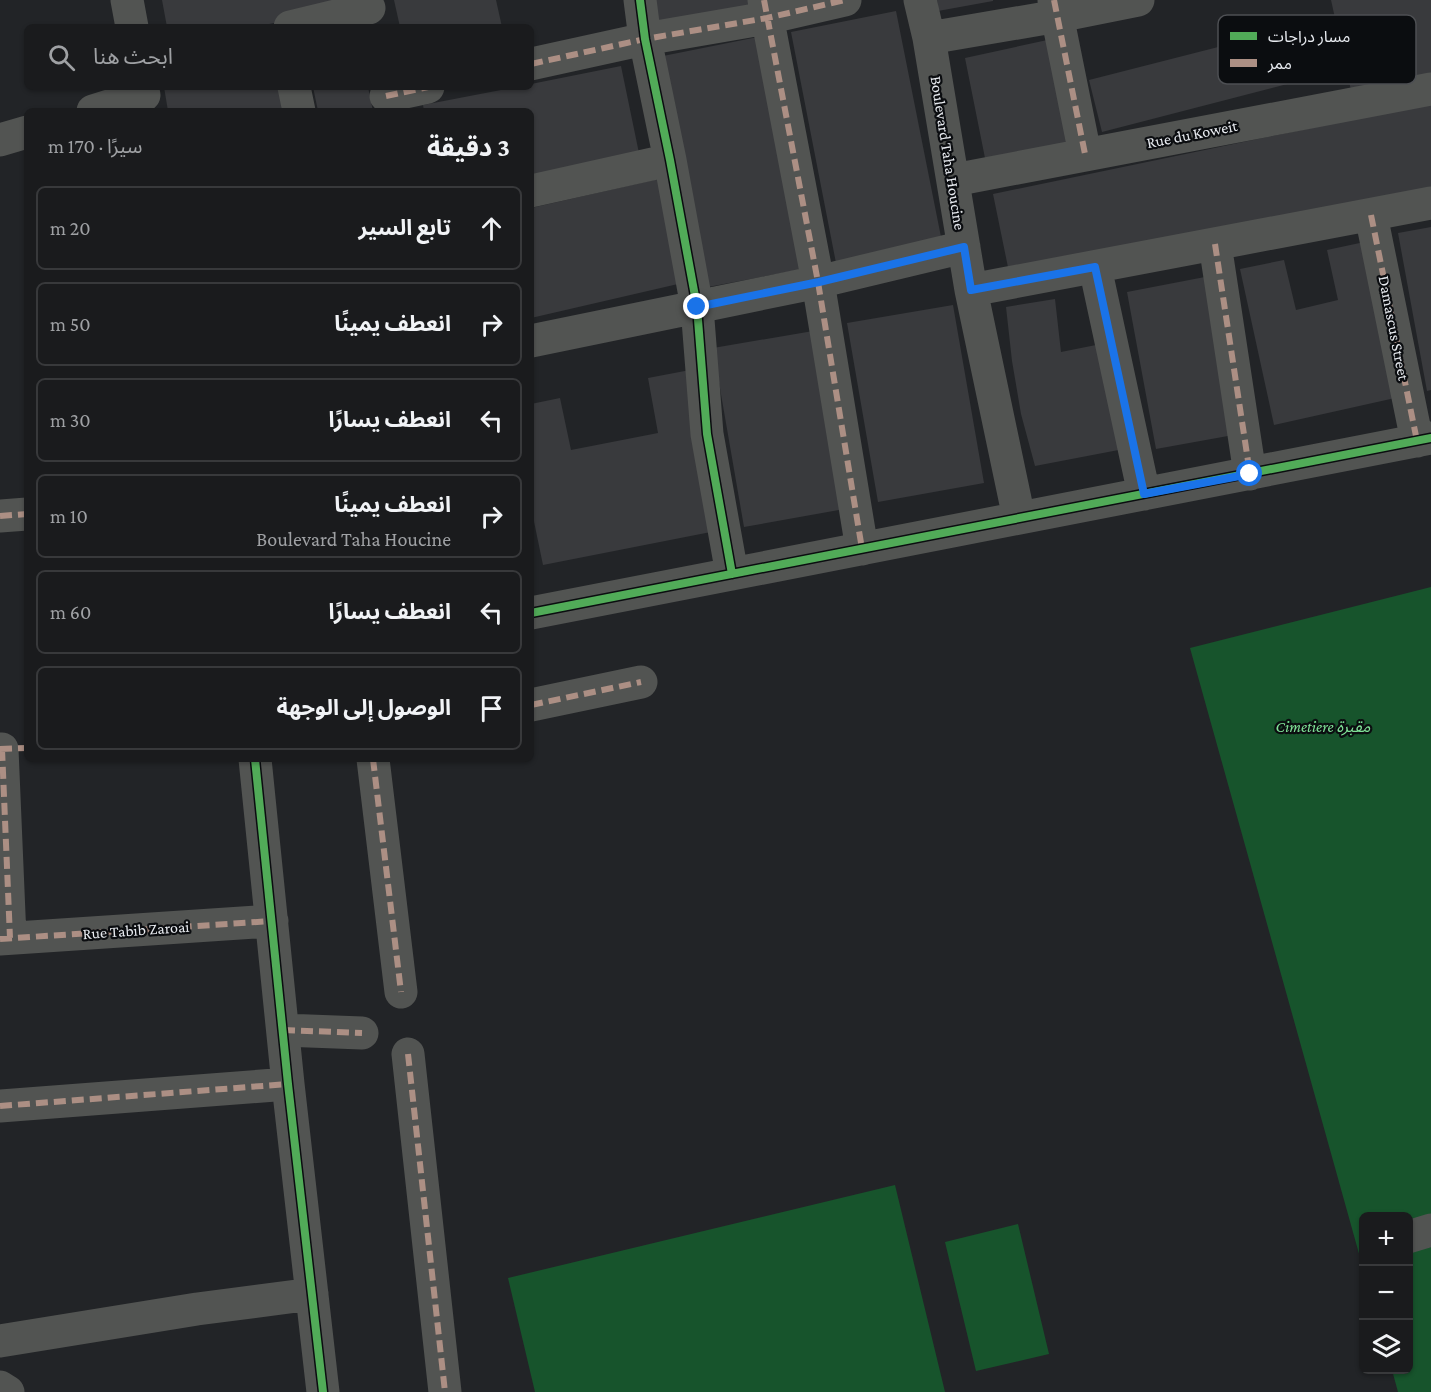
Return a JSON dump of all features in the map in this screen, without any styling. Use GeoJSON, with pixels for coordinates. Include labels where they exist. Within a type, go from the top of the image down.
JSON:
{"type":"FeatureCollection","features":[{"type":"Feature","properties":{"kind":"street"},"geometry":{"type":"LineString","coordinates":[[127,0],[131,24]]}},
{"type":"Feature","properties":{"kind":"street"},"geometry":{"type":"LineString","coordinates":[[639,0],[697,307],[707,434],[732,574]]}},
{"type":"Feature","properties":{"kind":"street"},"geometry":{"type":"LineString","coordinates":[[534,63],[766,9],[845,0]]}},
{"type":"Feature","properties":{"kind":"street","name":"Boulevard Taha Houcine"},"geometry":{"type":"LineString","coordinates":[[920,0],[954,180],[971,290],[1019,518]]}},
{"type":"Feature","properties":{"kind":"street"},"geometry":{"type":"LineString","coordinates":[[929,38],[1056,8],[1138,0]]}},
{"type":"Feature","properties":{"kind":"street"},"geometry":{"type":"LineString","coordinates":[[1056,8],[1085,154]]}},
{"type":"Feature","properties":{"kind":"street"},"geometry":{"type":"LineString","coordinates":[[766,9],[819,282],[862,549]]}},
{"type":"Feature","properties":{"kind":"street"},"geometry":{"type":"LineString","coordinates":[[306,24],[370,12]]}},
{"type":"Feature","properties":{"kind":"street","name":"Rue du Koweit"},"geometry":{"type":"LineString","coordinates":[[954,180],[1431,89]]}},
{"type":"Feature","properties":{"kind":"street"},"geometry":{"type":"LineString","coordinates":[[295,90],[298,108]]}},
{"type":"Feature","properties":{"kind":"street"},"geometry":{"type":"LineString","coordinates":[[386,98],[417,90]]}},
{"type":"Feature","properties":{"kind":"street"},"geometry":{"type":"LineString","coordinates":[[105,108],[144,98]]}},
{"type":"Feature","properties":{"kind":"street"},"geometry":{"type":"LineString","coordinates":[[0,140],[24,133]]}},
{"type":"Feature","properties":{"kind":"street"},"geometry":{"type":"LineString","coordinates":[[534,190],[670,160]]}},
{"type":"Feature","properties":{"kind":"street"},"geometry":{"type":"LineString","coordinates":[[971,290],[1431,203]]}},
{"type":"Feature","properties":{"kind":"street","name":"Damascus Street"},"geometry":{"type":"LineString","coordinates":[[1371,215],[1424,440]]}},
{"type":"Feature","properties":{"kind":"street"},"geometry":{"type":"LineString","coordinates":[[1215,244],[1250,474]]}},
{"type":"Feature","properties":{"kind":"street"},"geometry":{"type":"LineString","coordinates":[[534,340],[819,282],[964,247]]}},
{"type":"Feature","properties":{"kind":"street"},"geometry":{"type":"LineString","coordinates":[[1095,267],[1144,494]]}},
{"type":"Feature","properties":{"kind":"street"},"geometry":{"type":"LineString","coordinates":[[534,612],[1424,440]]}},
{"type":"Feature","properties":{"kind":"street"},"geometry":{"type":"LineString","coordinates":[[0,516],[24,513]]}},
{"type":"Feature","properties":{"kind":"street"},"geometry":{"type":"LineString","coordinates":[[534,704],[641,682]]}},
{"type":"Feature","properties":{"kind":"street"},"geometry":{"type":"LineString","coordinates":[[5,938],[10,748]]}},
{"type":"Feature","properties":{"kind":"street"},"geometry":{"type":"LineString","coordinates":[[255,762],[288,1084],[323,1392]]}},
{"type":"Feature","properties":{"kind":"street"},"geometry":{"type":"LineString","coordinates":[[372,762],[401,992]]}},
{"type":"Feature","properties":{"kind":"street","name":"Rue Tabib Zaroai"},"geometry":{"type":"LineString","coordinates":[[5,938],[272,921]]}},
{"type":"Feature","properties":{"kind":"street"},"geometry":{"type":"LineString","coordinates":[[284,1030],[362,1033]]}},
{"type":"Feature","properties":{"kind":"street"},"geometry":{"type":"LineString","coordinates":[[408,1054],[445,1392]]}},
{"type":"Feature","properties":{"kind":"street"},"geometry":{"type":"LineString","coordinates":[[0,1106],[288,1084]]}},
{"type":"Feature","properties":{"kind":"street"},"geometry":{"type":"LineString","coordinates":[[1413,1235],[1431,1230]]}},
{"type":"Feature","properties":{"kind":"street"},"geometry":{"type":"LineString","coordinates":[[0,1341],[312,1294]]}},
{"type":"Feature","properties":{"kind":"street"},"geometry":{"type":"LineString","coordinates":[[0,1387],[8,1392]]}},
{"type":"Feature","properties":{"kind":"green space","name":"Cimetiere مقبرة"},"geometry":{"type":"Polygon","coordinates":[[[1431,587],[1431,1392],[1398,1392],[1393,1374],[1413,1374],[1413,1212],[1359,1212],[1359,1254],[1190,648],[1431,587]]]}},
{"type":"Feature","properties":{"kind":"green space"},"geometry":{"type":"Polygon","coordinates":[[[895,1185],[945,1392],[535,1392],[508,1278],[895,1185]]]}},
{"type":"Feature","properties":{"kind":"green space"},"geometry":{"type":"Polygon","coordinates":[[[1018,1224],[1049,1354],[976,1371],[945,1242],[1018,1224]]]}},
{"type":"Feature","properties":{"kind":"building"},"geometry":{"type":"Polygon","coordinates":[[[162,0],[347,0],[300,18],[269,24],[166,24],[162,0]]]}},
{"type":"Feature","properties":{"kind":"building"},"geometry":{"type":"Polygon","coordinates":[[[394,0],[496,0],[501,24],[399,24],[394,0]]]}},
{"type":"Feature","properties":{"kind":"building"},"geometry":{"type":"Polygon","coordinates":[[[651,0],[761,0],[762,5],[656,26],[651,0]]]}},
{"type":"Feature","properties":{"kind":"building"},"geometry":{"type":"Polygon","coordinates":[[[937,0],[993,0],[993,1],[938,11],[937,0]]]}},
{"type":"Feature","properties":{"kind":"building"},"geometry":{"type":"Polygon","coordinates":[[[1331,0],[1431,0],[1431,87],[1354,104],[1350,84],[1416,84],[1416,15],[1334,15],[1331,0]]]}},
{"type":"Feature","properties":{"kind":"building"},"geometry":{"type":"Polygon","coordinates":[[[896,11],[942,242],[836,263],[791,32],[896,11]]]}},
{"type":"Feature","properties":{"kind":"building"},"geometry":{"type":"Polygon","coordinates":[[[768,35],[814,267],[708,287],[663,56],[768,35]]]}},
{"type":"Feature","properties":{"kind":"building"},"geometry":{"type":"Polygon","coordinates":[[[1052,39],[1074,144],[986,163],[965,58],[1052,39]]]}},
{"type":"Feature","properties":{"kind":"building"},"geometry":{"type":"Polygon","coordinates":[[[1218,47],[1218,84],[1287,84],[1102,132],[1089,80],[1218,47]]]}},
{"type":"Feature","properties":{"kind":"building"},"geometry":{"type":"Polygon","coordinates":[[[621,66],[640,158],[534,178],[534,108],[424,108],[423,105],[500,90],[534,90],[534,83],[621,66]]]}},
{"type":"Feature","properties":{"kind":"building"},"geometry":{"type":"Polygon","coordinates":[[[164,90],[282,90],[284,108],[168,108],[164,90]]]}},
{"type":"Feature","properties":{"kind":"building"},"geometry":{"type":"Polygon","coordinates":[[[314,90],[369,90],[372,108],[317,108],[314,90]]]}},
{"type":"Feature","properties":{"kind":"building"},"geometry":{"type":"Polygon","coordinates":[[[1431,103],[1431,190],[1010,277],[993,194],[1431,103]]]}},
{"type":"Feature","properties":{"kind":"building"},"geometry":{"type":"Polygon","coordinates":[[[658,179],[678,284],[534,317],[534,207],[658,179]]]}},
{"type":"Feature","properties":{"kind":"building"},"geometry":{"type":"Polygon","coordinates":[[[1431,227],[1431,390],[1427,391],[1398,233],[1431,227]]]}},
{"type":"Feature","properties":{"kind":"building"},"geometry":{"type":"Polygon","coordinates":[[[1369,241],[1404,396],[1274,425],[1240,269],[1284,260],[1296,310],[1338,300],[1327,250],[1369,241]]]}},
{"type":"Feature","properties":{"kind":"building"},"geometry":{"type":"Polygon","coordinates":[[[1210,276],[1239,434],[1156,449],[1127,292],[1210,276]]]}},
{"type":"Feature","properties":{"kind":"building"},"geometry":{"type":"Polygon","coordinates":[[[1055,299],[1061,352],[1106,343],[1129,448],[1035,466],[1021,414],[1006,307],[1055,299]]]}},
{"type":"Feature","properties":{"kind":"building"},"geometry":{"type":"Polygon","coordinates":[[[953,305],[984,483],[878,502],[847,323],[953,305]]]}},
{"type":"Feature","properties":{"kind":"building"},"geometry":{"type":"Polygon","coordinates":[[[819,330],[850,508],[744,527],[713,348],[819,330]]]}},
{"type":"Feature","properties":{"kind":"building"},"geometry":{"type":"Polygon","coordinates":[[[690,370],[721,530],[543,565],[534,522],[534,403],[560,398],[571,450],[658,433],[648,378],[690,370]]]}},
{"type":"Feature","properties":{"kind":"marked path"},"geometry":{"type":"LineString","coordinates":[[764,0],[818,282],[862,549]]}},
{"type":"Feature","properties":{"kind":"marked path"},"geometry":{"type":"LineString","coordinates":[[534,63],[645,39],[767,18],[845,0]]}},
{"type":"Feature","properties":{"kind":"marked path"},"geometry":{"type":"LineString","coordinates":[[1054,0],[1085,154]]}},
{"type":"Feature","properties":{"kind":"marked path"},"geometry":{"type":"LineString","coordinates":[[386,96],[414,90]]}},
{"type":"Feature","properties":{"kind":"marked path"},"geometry":{"type":"LineString","coordinates":[[1371,215],[1417,441]]}},
{"type":"Feature","properties":{"kind":"marked path"},"geometry":{"type":"LineString","coordinates":[[1215,244],[1250,474]]}},
{"type":"Feature","properties":{"kind":"marked path"},"geometry":{"type":"LineString","coordinates":[[1095,267],[1144,494]]}},
{"type":"Feature","properties":{"kind":"marked path"},"geometry":{"type":"LineString","coordinates":[[0,516],[24,514]]}},
{"type":"Feature","properties":{"kind":"marked path"},"geometry":{"type":"LineString","coordinates":[[534,704],[641,682]]}},
{"type":"Feature","properties":{"kind":"marked path"},"geometry":{"type":"LineString","coordinates":[[0,749],[24,748]]}},
{"type":"Feature","properties":{"kind":"marked path"},"geometry":{"type":"LineString","coordinates":[[2,749],[10,938]]}},
{"type":"Feature","properties":{"kind":"marked path"},"geometry":{"type":"LineString","coordinates":[[373,762],[401,992]]}},
{"type":"Feature","properties":{"kind":"marked path"},"geometry":{"type":"LineString","coordinates":[[0,939],[272,921]]}},
{"type":"Feature","properties":{"kind":"marked path"},"geometry":{"type":"LineString","coordinates":[[283,1030],[362,1033]]}},
{"type":"Feature","properties":{"kind":"marked path"},"geometry":{"type":"LineString","coordinates":[[408,1054],[445,1392]]}},
{"type":"Feature","properties":{"kind":"marked path"},"geometry":{"type":"LineString","coordinates":[[0,1106],[288,1084]]}},
{"type":"Feature","properties":{"kind":"cycle path"},"geometry":{"type":"LineString","coordinates":[[640,0],[645,39],[697,307],[707,434],[732,574]]}},
{"type":"Feature","properties":{"kind":"cycle path"},"geometry":{"type":"LineString","coordinates":[[534,612],[1431,438]]}},
{"type":"Feature","properties":{"kind":"cycle path"},"geometry":{"type":"LineString","coordinates":[[255,762],[288,1084],[323,1392]]}},
{"type":"Feature","properties":{"kind":"route"},"geometry":{"type":"LineString","coordinates":[[697,307],[819,282],[964,247],[971,290],[1095,267],[1144,494],[1250,474]]}}]}
